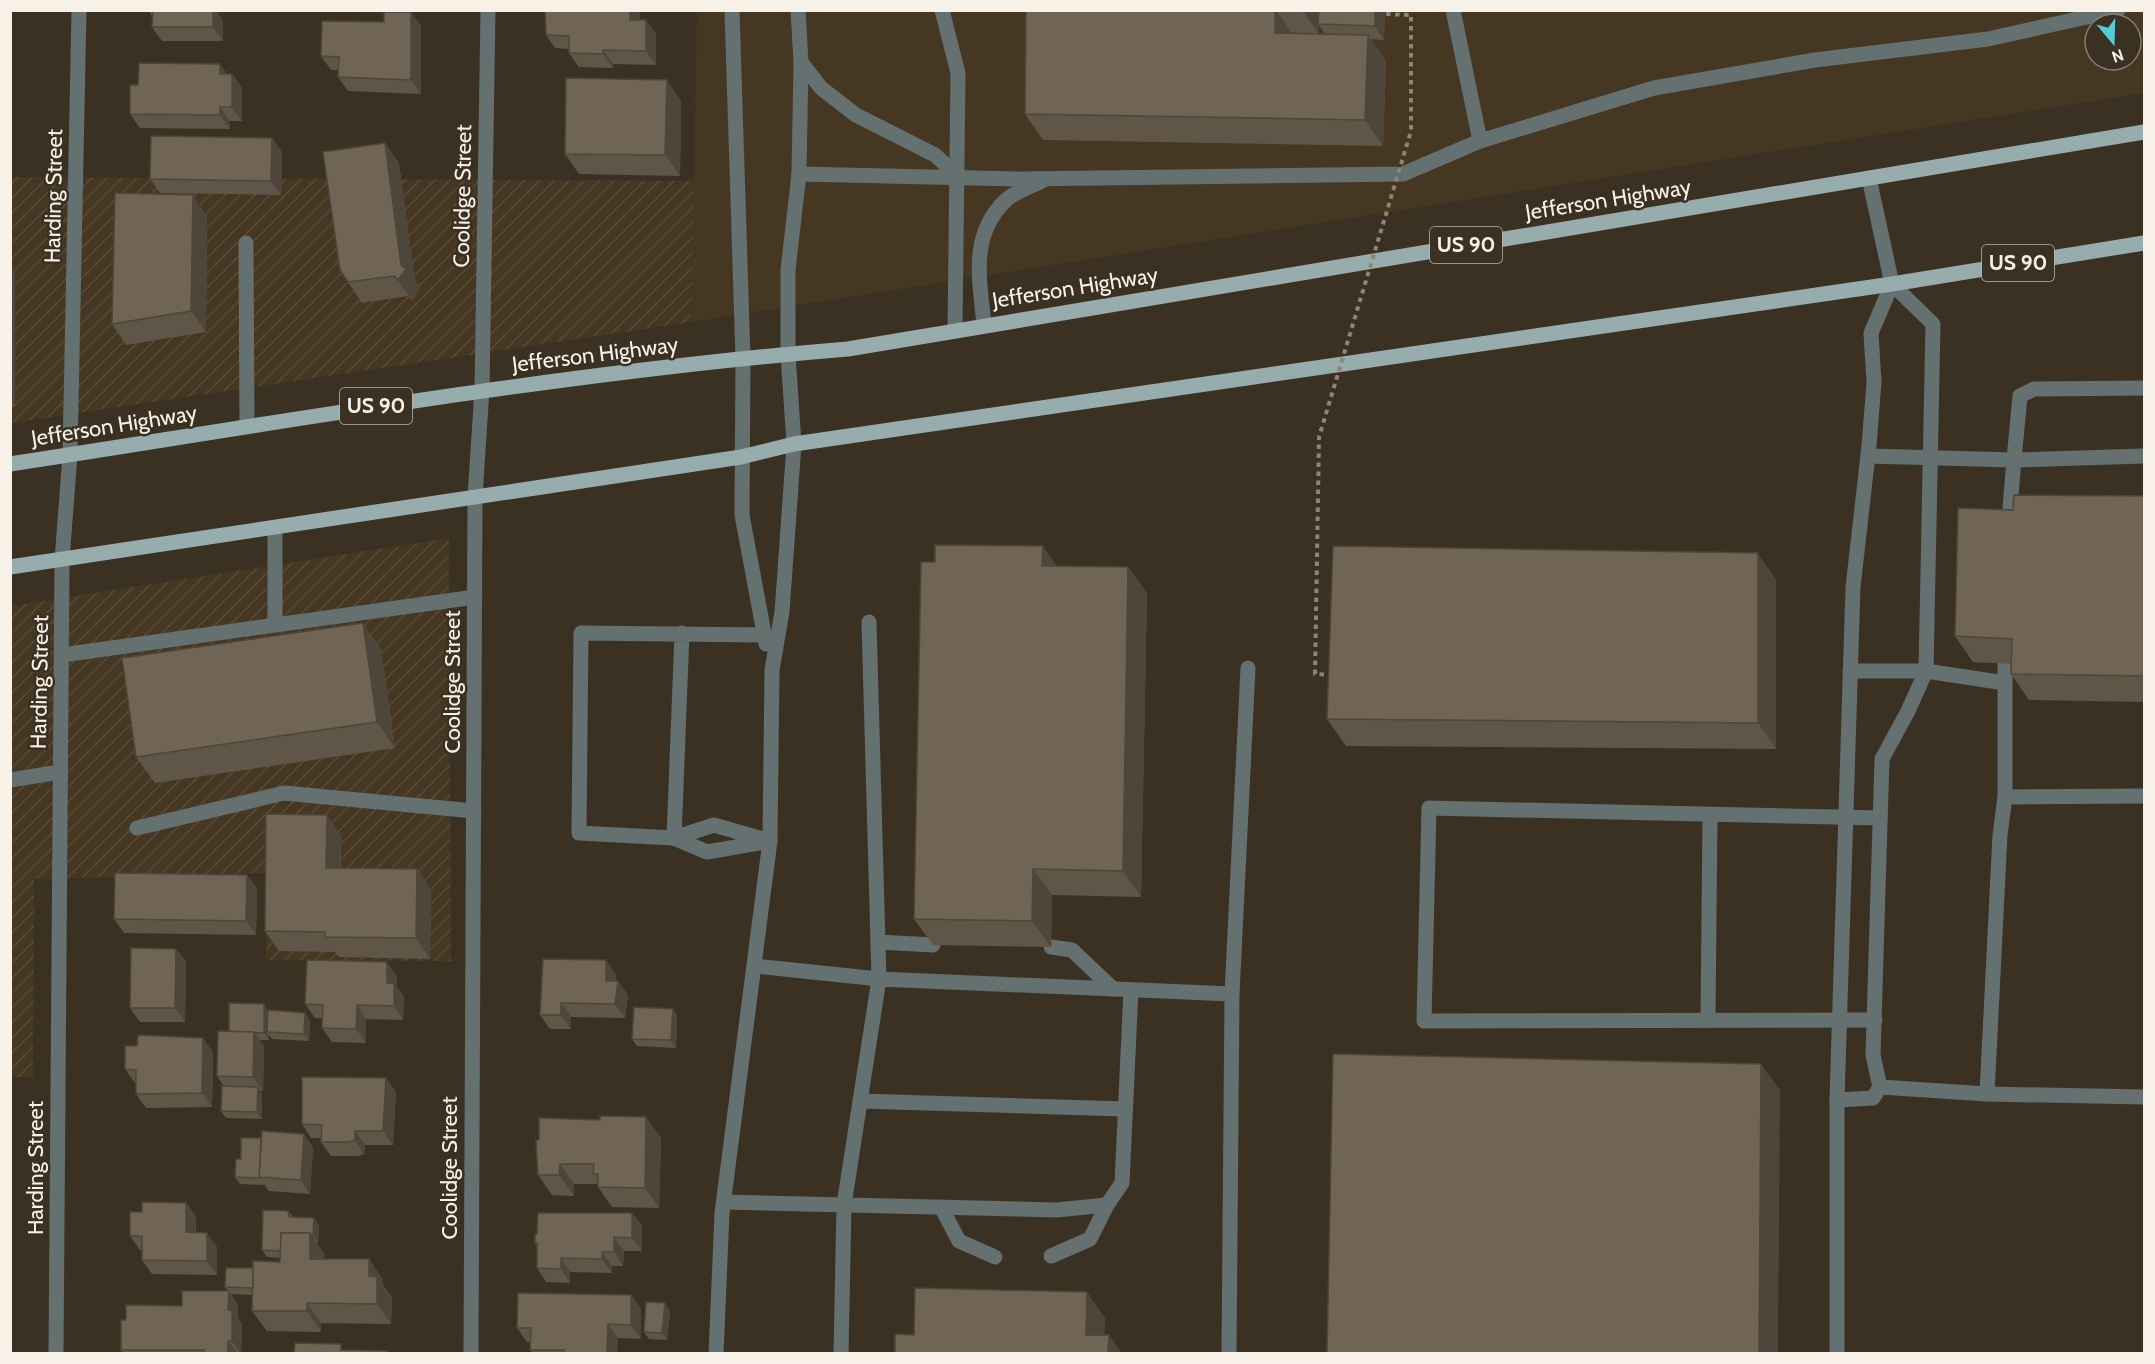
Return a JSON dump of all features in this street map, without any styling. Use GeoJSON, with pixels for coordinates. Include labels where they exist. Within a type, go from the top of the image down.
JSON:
{"type":"FeatureCollection","features":[{"type":"Feature","properties":{"kind":"main road","name":"Jefferson Highway"},"geometry":{"type":"LineString","coordinates":[[10,464],[482,390],[743,358],[848,349],[2145,132]]}},
{"type":"Feature","properties":{"kind":"main road","name":"US 90"},"geometry":{"type":"LineString","coordinates":[[10,567],[741,457],[794,444],[1892,284],[2145,243]]}},
{"type":"Feature","properties":{"kind":"street","name":"Harding Street"},"geometry":{"type":"LineString","coordinates":[[56,1353],[62,560],[70,455],[79,10]]}},
{"type":"Feature","properties":{"kind":"street","name":"Coolidge Street"},"geometry":{"type":"LineString","coordinates":[[471,1353],[475,497],[482,390],[488,10]]}},
{"type":"Feature","properties":{"kind":"street"},"geometry":{"type":"LineString","coordinates":[[732,10],[743,358],[742,515],[772,670]]}},
{"type":"Feature","properties":{"kind":"street"},"geometry":{"type":"LineString","coordinates":[[716,1353],[717,1276],[724,1202],[770,841],[772,670],[782,612],[794,444],[788,354],[788,270],[799,174],[801,62],[798,10]]}},
{"type":"Feature","properties":{"kind":"street"},"geometry":{"type":"LineString","coordinates":[[942,10],[958,73],[959,177],[955,331]]}},
{"type":"Feature","properties":{"kind":"street"},"geometry":{"type":"LineString","coordinates":[[1453,10],[1480,141]]}},
{"type":"Feature","properties":{"kind":"street"},"geometry":{"type":"LineString","coordinates":[[799,174],[1048,178],[1403,174],[1480,141],[1654,88],[1815,60],[1988,39],[2118,10]]}},
{"type":"Feature","properties":{"kind":"street"},"geometry":{"type":"LineString","coordinates":[[801,62],[821,88],[856,115],[934,155],[959,177]]}},
{"type":"Feature","properties":{"kind":"street"},"geometry":{"type":"LineString","coordinates":[[984,325],[978,255],[982,237],[1005,200],[1048,178]]}},
{"type":"Feature","properties":{"kind":"street"},"geometry":{"type":"LineString","coordinates":[[1836,1100],[1873,1098],[1880,1087],[1874,1055],[1882,759],[1908,711],[1926,670],[1933,324],[1892,284],[1869,178]]}},
{"type":"Feature","properties":{"kind":"street"},"geometry":{"type":"LineString","coordinates":[[246,243],[247,426]]}},
{"type":"Feature","properties":{"kind":"street"},"geometry":{"type":"LineString","coordinates":[[1837,1353],[1836,1100],[1852,587],[1868,456],[1874,382],[1871,333],[1892,284]]}},
{"type":"Feature","properties":{"kind":"street"},"geometry":{"type":"LineString","coordinates":[[2008,536],[2020,396],[2034,389],[2145,388]]}},
{"type":"Feature","properties":{"kind":"street"},"geometry":{"type":"LineString","coordinates":[[1868,456],[2014,460],[2145,456]]}},
{"type":"Feature","properties":{"kind":"street"},"geometry":{"type":"LineString","coordinates":[[275,528],[275,625]]}},
{"type":"Feature","properties":{"kind":"street"},"geometry":{"type":"LineString","coordinates":[[62,655],[475,597]]}},
{"type":"Feature","properties":{"kind":"street"},"geometry":{"type":"LineString","coordinates":[[841,1353],[844,1205],[879,979],[869,622]]}},
{"type":"Feature","properties":{"kind":"street"},"geometry":{"type":"LineString","coordinates":[[764,634],[581,633],[579,833],[674,837],[714,825],[770,841]]}},
{"type":"Feature","properties":{"kind":"street"},"geometry":{"type":"LineString","coordinates":[[674,837],[682,633]]}},
{"type":"Feature","properties":{"kind":"street"},"geometry":{"type":"LineString","coordinates":[[1987,1094],[2000,836],[2005,797],[2005,664]]}},
{"type":"Feature","properties":{"kind":"street"},"geometry":{"type":"LineString","coordinates":[[1229,1353],[1232,994],[1248,668]]}},
{"type":"Feature","properties":{"kind":"street"},"geometry":{"type":"LineString","coordinates":[[1850,671],[1926,670],[2005,683]]}},
{"type":"Feature","properties":{"kind":"street"},"geometry":{"type":"LineString","coordinates":[[10,780],[60,772]]}},
{"type":"Feature","properties":{"kind":"street"},"geometry":{"type":"LineString","coordinates":[[137,828],[284,793],[474,811]]}},
{"type":"Feature","properties":{"kind":"street"},"geometry":{"type":"LineString","coordinates":[[2005,797],[2145,796]]}},
{"type":"Feature","properties":{"kind":"street"},"geometry":{"type":"LineString","coordinates":[[1875,1020],[1424,1021],[1429,808],[1880,818]]}},
{"type":"Feature","properties":{"kind":"street"},"geometry":{"type":"LineString","coordinates":[[1708,1020],[1710,815]]}},
{"type":"Feature","properties":{"kind":"street"},"geometry":{"type":"LineString","coordinates":[[674,837],[707,852],[770,841]]}},
{"type":"Feature","properties":{"kind":"street"},"geometry":{"type":"LineString","coordinates":[[878,942],[933,945]]}},
{"type":"Feature","properties":{"kind":"street"},"geometry":{"type":"LineString","coordinates":[[1051,947],[1072,950],[1113,989]]}},
{"type":"Feature","properties":{"kind":"street"},"geometry":{"type":"LineString","coordinates":[[755,966],[879,979],[1232,994]]}},
{"type":"Feature","properties":{"kind":"street"},"geometry":{"type":"LineString","coordinates":[[1051,1256],[1090,1239],[1107,1205],[1122,1183],[1131,990]]}},
{"type":"Feature","properties":{"kind":"street"},"geometry":{"type":"LineString","coordinates":[[1880,1087],[1987,1094],[2145,1097]]}},
{"type":"Feature","properties":{"kind":"street"},"geometry":{"type":"LineString","coordinates":[[860,1101],[1125,1109]]}},
{"type":"Feature","properties":{"kind":"street"},"geometry":{"type":"LineString","coordinates":[[724,1202],[1056,1210],[1107,1205]]}},
{"type":"Feature","properties":{"kind":"street"},"geometry":{"type":"LineString","coordinates":[[941,1207],[959,1241],[995,1257]]}},
{"type":"Feature","properties":{"kind":"path"},"geometry":{"type":"LineString","coordinates":[[1336,675],[1315,674],[1318,437],[1411,130],[1411,15],[1385,14]]}},
{"type":"Feature","properties":{"kind":"shaded area"},"geometry":{"type":"Polygon","coordinates":[[[697,11],[2144,11],[2144,93],[691,322],[697,11]]]}},
{"type":"Feature","properties":{"kind":"shaded area"},"geometry":{"type":"Polygon","coordinates":[[[11,177],[694,181],[691,322],[11,423],[11,177]]]}},
{"type":"Feature","properties":{"kind":"shaded area"},"geometry":{"type":"Polygon","coordinates":[[[449,538],[451,961],[266,960],[266,873],[34,879],[33,1077],[11,1077],[11,606],[449,538]]]}},
{"type":"Feature","properties":{"kind":"building"},"geometry":{"type":"Polygon","coordinates":[[[153,10],[213,10],[213,27],[152,27],[153,10]]]}},
{"type":"Feature","properties":{"kind":"building"},"geometry":{"type":"Polygon","coordinates":[[[545,10],[630,10],[630,20],[646,20],[646,51],[603,50],[603,54],[569,53],[569,36],[546,35],[545,10]]]}},
{"type":"Feature","properties":{"kind":"building"},"geometry":{"type":"Polygon","coordinates":[[[1026,10],[1275,10],[1275,33],[1368,35],[1365,120],[1025,114],[1026,10]]]}},
{"type":"Feature","properties":{"kind":"building"},"geometry":{"type":"Polygon","coordinates":[[[1319,10],[1375,10],[1375,26],[1318,24],[1319,10]]]}},
{"type":"Feature","properties":{"kind":"building"},"geometry":{"type":"Polygon","coordinates":[[[384,12],[411,12],[411,80],[338,77],[339,57],[321,56],[322,21],[384,22],[384,12]]]}},
{"type":"Feature","properties":{"kind":"building"},"geometry":{"type":"Polygon","coordinates":[[[139,63],[220,64],[220,74],[232,74],[232,107],[220,107],[220,115],[130,114],[130,85],[138,85],[139,63]]]}},
{"type":"Feature","properties":{"kind":"building"},"geometry":{"type":"Polygon","coordinates":[[[566,78],[667,80],[665,155],[565,154],[566,78]]]}},
{"type":"Feature","properties":{"kind":"building"},"geometry":{"type":"Polygon","coordinates":[[[151,136],[272,138],[271,181],[150,179],[151,136]]]}},
{"type":"Feature","properties":{"kind":"building"},"geometry":{"type":"Polygon","coordinates":[[[385,143],[401,265],[406,269],[398,280],[394,276],[348,282],[340,270],[323,152],[385,143]]]}},
{"type":"Feature","properties":{"kind":"building"},"geometry":{"type":"Polygon","coordinates":[[[115,193],[193,195],[191,311],[112,324],[115,193]]]}},
{"type":"Feature","properties":{"kind":"building"},"geometry":{"type":"Polygon","coordinates":[[[2014,495],[2145,496],[2145,676],[2011,674],[2012,639],[1955,636],[1958,508],[2013,510],[2014,495]]]}},
{"type":"Feature","properties":{"kind":"building"},"geometry":{"type":"Polygon","coordinates":[[[935,545],[1043,546],[1042,566],[1128,567],[1123,871],[1033,869],[1032,921],[914,919],[921,562],[935,562],[935,545]]]}},
{"type":"Feature","properties":{"kind":"building"},"geometry":{"type":"Polygon","coordinates":[[[1333,546],[1758,553],[1758,723],[1327,719],[1333,546]]]}},
{"type":"Feature","properties":{"kind":"building"},"geometry":{"type":"Polygon","coordinates":[[[363,623],[377,722],[136,757],[122,658],[363,623]]]}},
{"type":"Feature","properties":{"kind":"building"},"geometry":{"type":"Polygon","coordinates":[[[266,814],[327,815],[326,868],[417,869],[416,938],[325,937],[325,932],[265,931],[266,814]]]}},
{"type":"Feature","properties":{"kind":"building"},"geometry":{"type":"Polygon","coordinates":[[[115,873],[247,875],[246,921],[114,919],[115,873]]]}},
{"type":"Feature","properties":{"kind":"building"},"geometry":{"type":"Polygon","coordinates":[[[131,948],[176,949],[175,1008],[130,1008],[131,948]]]}},
{"type":"Feature","properties":{"kind":"building"},"geometry":{"type":"Polygon","coordinates":[[[543,959],[606,960],[606,981],[618,981],[615,1004],[561,1003],[561,1015],[540,1015],[543,959]]]}},
{"type":"Feature","properties":{"kind":"building"},"geometry":{"type":"Polygon","coordinates":[[[307,960],[387,962],[387,983],[394,983],[394,1006],[357,1005],[356,1029],[322,1028],[323,1005],[305,1004],[307,960]]]}},
{"type":"Feature","properties":{"kind":"building"},"geometry":{"type":"Polygon","coordinates":[[[229,1003],[264,1004],[264,1033],[229,1032],[229,1003]]]}},
{"type":"Feature","properties":{"kind":"building"},"geometry":{"type":"Polygon","coordinates":[[[634,1007],[673,1009],[671,1040],[632,1039],[634,1007]]]}},
{"type":"Feature","properties":{"kind":"building"},"geometry":{"type":"Polygon","coordinates":[[[268,1010],[305,1013],[304,1034],[267,1032],[268,1010]]]}},
{"type":"Feature","properties":{"kind":"building"},"geometry":{"type":"Polygon","coordinates":[[[218,1031],[254,1032],[253,1077],[217,1076],[218,1031]]]}},
{"type":"Feature","properties":{"kind":"building"},"geometry":{"type":"Polygon","coordinates":[[[138,1035],[203,1038],[202,1093],[136,1094],[136,1070],[125,1069],[125,1046],[137,1046],[138,1035]]]}},
{"type":"Feature","properties":{"kind":"building"},"geometry":{"type":"Polygon","coordinates":[[[1333,1054],[1761,1064],[1759,1353],[1327,1353],[1333,1054]]]}},
{"type":"Feature","properties":{"kind":"building"},"geometry":{"type":"Polygon","coordinates":[[[302,1077],[386,1078],[383,1131],[355,1131],[355,1140],[321,1142],[322,1125],[302,1124],[302,1077]]]}},
{"type":"Feature","properties":{"kind":"building"},"geometry":{"type":"Polygon","coordinates":[[[222,1086],[258,1087],[257,1112],[221,1111],[222,1086]]]}},
{"type":"Feature","properties":{"kind":"building"},"geometry":{"type":"Polygon","coordinates":[[[600,1116],[646,1117],[645,1188],[598,1187],[598,1174],[593,1174],[594,1164],[560,1164],[559,1175],[538,1175],[536,1140],[539,1140],[539,1118],[600,1120],[600,1116]]]}},
{"type":"Feature","properties":{"kind":"building"},"geometry":{"type":"Polygon","coordinates":[[[262,1131],[304,1134],[301,1180],[259,1177],[262,1131]]]}},
{"type":"Feature","properties":{"kind":"building"},"geometry":{"type":"Polygon","coordinates":[[[241,1138],[261,1138],[259,1178],[235,1177],[236,1159],[241,1159],[241,1138]]]}},
{"type":"Feature","properties":{"kind":"building"},"geometry":{"type":"Polygon","coordinates":[[[142,1202],[186,1203],[186,1232],[207,1233],[207,1261],[142,1260],[142,1236],[130,1236],[130,1212],[142,1212],[142,1202]]]}},
{"type":"Feature","properties":{"kind":"building"},"geometry":{"type":"Polygon","coordinates":[[[263,1210],[288,1211],[289,1217],[314,1218],[313,1236],[310,1233],[281,1233],[281,1251],[262,1250],[263,1210]]]}},
{"type":"Feature","properties":{"kind":"building"},"geometry":{"type":"Polygon","coordinates":[[[538,1213],[632,1213],[632,1238],[614,1237],[614,1252],[602,1252],[602,1259],[561,1258],[561,1269],[537,1268],[535,1234],[537,1234],[538,1213]]]}},
{"type":"Feature","properties":{"kind":"building"},"geometry":{"type":"Polygon","coordinates":[[[281,1233],[310,1233],[310,1259],[369,1259],[369,1276],[377,1277],[377,1304],[307,1303],[307,1311],[252,1311],[253,1261],[280,1262],[281,1233]]]}},
{"type":"Feature","properties":{"kind":"building"},"geometry":{"type":"Polygon","coordinates":[[[226,1268],[253,1268],[253,1288],[225,1287],[226,1268]]]}},
{"type":"Feature","properties":{"kind":"building"},"geometry":{"type":"Polygon","coordinates":[[[915,1288],[1087,1292],[1086,1335],[1109,1335],[1108,1353],[895,1353],[895,1334],[914,1335],[915,1288]]]}},
{"type":"Feature","properties":{"kind":"building"},"geometry":{"type":"Polygon","coordinates":[[[182,1291],[229,1291],[228,1310],[232,1310],[232,1341],[228,1341],[228,1353],[204,1353],[204,1350],[121,1350],[121,1320],[126,1320],[126,1305],[182,1306],[182,1291]]]}},
{"type":"Feature","properties":{"kind":"building"},"geometry":{"type":"Polygon","coordinates":[[[518,1293],[631,1295],[631,1325],[608,1324],[607,1353],[530,1350],[531,1328],[517,1328],[518,1293]]]}},
{"type":"Feature","properties":{"kind":"building"},"geometry":{"type":"Polygon","coordinates":[[[646,1302],[665,1303],[662,1333],[644,1332],[646,1302]]]}},
{"type":"Feature","properties":{"kind":"building"},"geometry":{"type":"Polygon","coordinates":[[[295,1343],[341,1344],[341,1350],[388,1351],[387,1353],[294,1353],[295,1343]]]}}]}
